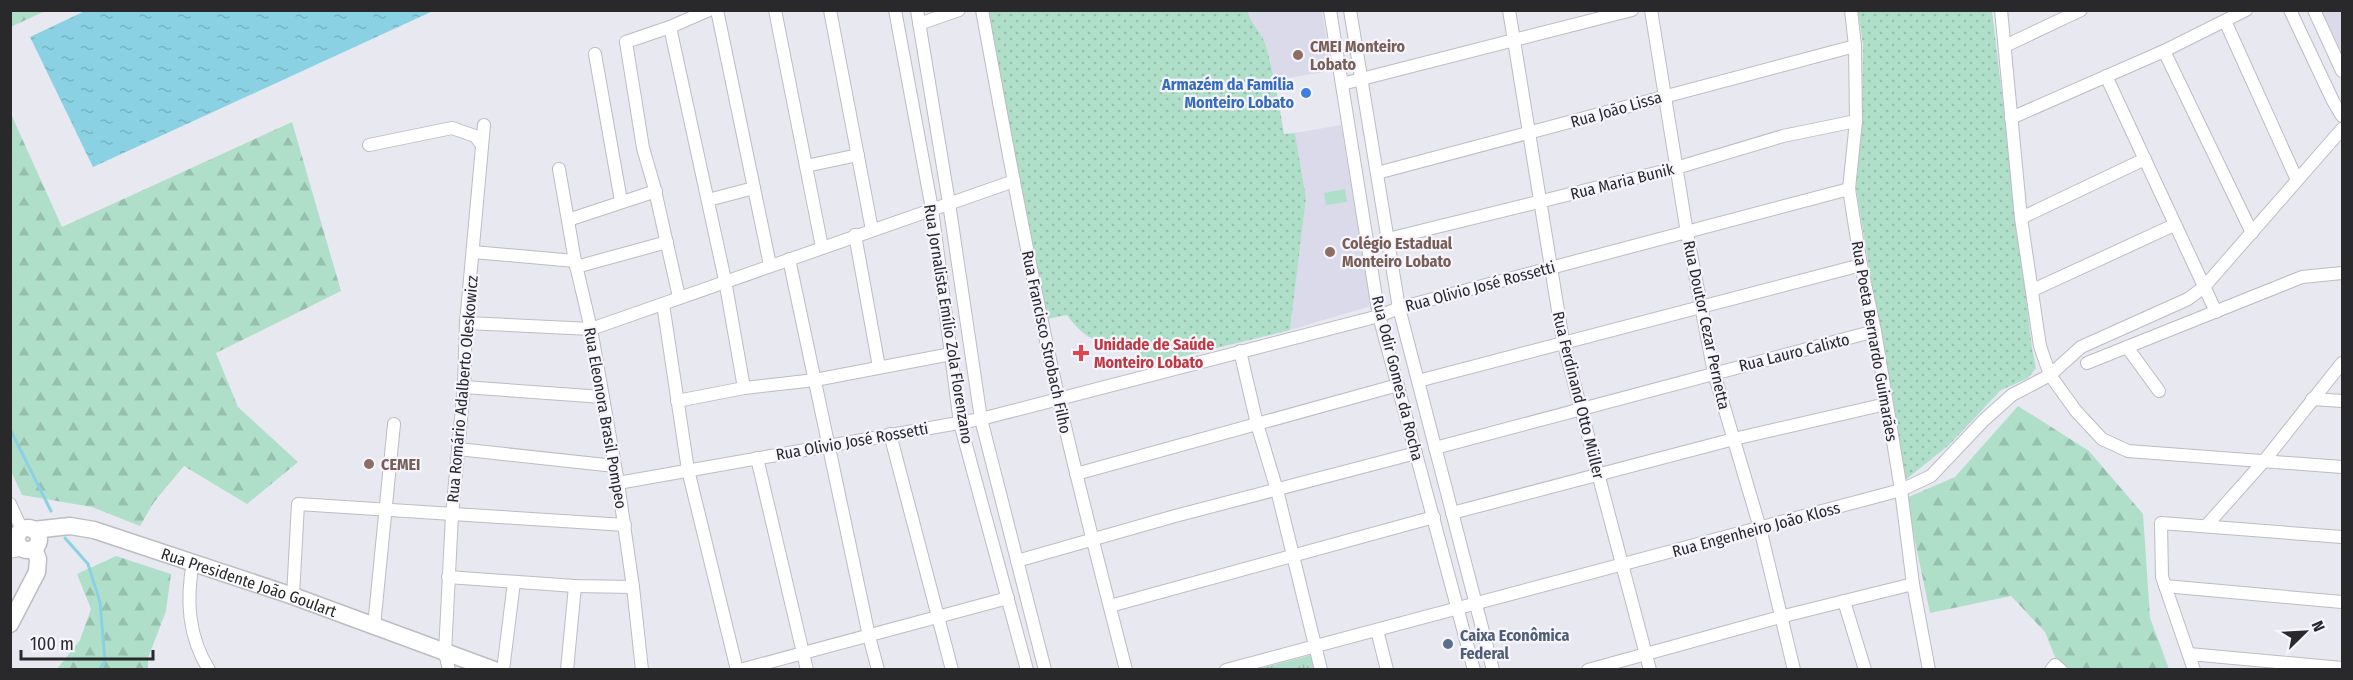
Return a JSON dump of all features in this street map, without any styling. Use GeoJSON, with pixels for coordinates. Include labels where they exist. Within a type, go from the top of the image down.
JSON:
{"type":"FeatureCollection","features":[{"type":"Feature","properties":{"kind":"main road","name":"Rua Presidente João Goulart"},"geometry":{"type":"LineString","coordinates":[[24,541],[51,529],[70,526],[94,530],[292,596],[494,669]]}},
{"type":"Feature","properties":{"kind":"main road"},"geometry":{"type":"LineString","coordinates":[[10,624],[22,598],[26,573],[24,541]]}},
{"type":"Feature","properties":{"kind":"street"},"geometry":{"type":"LineString","coordinates":[[679,297],[656,191],[643,148],[626,42],[670,27],[709,10]]}},
{"type":"Feature","properties":{"kind":"street"},"geometry":{"type":"LineString","coordinates":[[717,10],[770,265]]}},
{"type":"Feature","properties":{"kind":"street"},"geometry":{"type":"LineString","coordinates":[[775,10],[822,247]]}},
{"type":"Feature","properties":{"kind":"street"},"geometry":{"type":"LineString","coordinates":[[830,10],[872,230]]}},
{"type":"Feature","properties":{"kind":"street","name":"Rua Jornalista Emílio Zola Florenzano"},"geometry":{"type":"LineString","coordinates":[[895,10],[932,209],[960,423],[1027,669]]}},
{"type":"Feature","properties":{"kind":"street","name":"Rua Jornalista Emílio Zola Florenzano"},"geometry":{"type":"LineString","coordinates":[[917,10],[981,419],[1045,669]]}},
{"type":"Feature","properties":{"kind":"street"},"geometry":{"type":"LineString","coordinates":[[919,24],[959,10]]}},
{"type":"Feature","properties":{"kind":"street","name":"Rua Francisco Strobach Filho"},"geometry":{"type":"LineString","coordinates":[[982,10],[1014,181],[1059,399],[1092,541],[1126,669]]}},
{"type":"Feature","properties":{"kind":"street","name":"Rua Odir Gomes da Rocha"},"geometry":{"type":"LineString","coordinates":[[1330,10],[1379,316],[1474,669]]}},
{"type":"Feature","properties":{"kind":"street","name":"Rua Odir Gomes da Rocha"},"geometry":{"type":"LineString","coordinates":[[1350,10],[1399,308],[1493,669]]}},
{"type":"Feature","properties":{"kind":"street","name":"Rua Ferdinand Otto Müller"},"geometry":{"type":"LineString","coordinates":[[1509,10],[1563,344],[1650,669]]}},
{"type":"Feature","properties":{"kind":"street"},"geometry":{"type":"LineString","coordinates":[[1342,84],[1632,10]]}},
{"type":"Feature","properties":{"kind":"street","name":"Rua Doutor Cezar Pernetta"},"geometry":{"type":"LineString","coordinates":[[1651,10],[1687,233],[1714,373],[1760,528],[1794,669]]}},
{"type":"Feature","properties":{"kind":"street","name":"Rua Poeta Bernardo Guimarães"},"geometry":{"type":"LineString","coordinates":[[1851,10],[1855,46],[1856,121],[1849,189],[1861,265],[1875,331],[1901,490],[1913,584],[1929,669]]}},
{"type":"Feature","properties":{"kind":"street"},"geometry":{"type":"LineString","coordinates":[[2001,10],[2021,218],[2040,346],[2050,375],[2076,411],[2102,439],[2128,451],[2343,467]]}},
{"type":"Feature","properties":{"kind":"street"},"geometry":{"type":"LineString","coordinates":[[2005,46],[2081,10]]}},
{"type":"Feature","properties":{"kind":"street"},"geometry":{"type":"LineString","coordinates":[[2011,118],[2163,51],[2246,10]]}},
{"type":"Feature","properties":{"kind":"street"},"geometry":{"type":"LineString","coordinates":[[2290,10],[2333,101],[2343,116]]}},
{"type":"Feature","properties":{"kind":"street"},"geometry":{"type":"LineString","coordinates":[[2314,10],[2343,71]]}},
{"type":"Feature","properties":{"kind":"street"},"geometry":{"type":"LineString","coordinates":[[2224,21],[2297,180]]}},
{"type":"Feature","properties":{"kind":"street"},"geometry":{"type":"LineString","coordinates":[[670,27],[725,280],[744,388]]}},
{"type":"Feature","properties":{"kind":"street","name":"Rua João Lissa"},"geometry":{"type":"LineString","coordinates":[[1377,173],[1855,46]]}},
{"type":"Feature","properties":{"kind":"street"},"geometry":{"type":"LineString","coordinates":[[2163,51],[2252,233]]}},
{"type":"Feature","properties":{"kind":"street"},"geometry":{"type":"LineString","coordinates":[[595,54],[621,201]]}},
{"type":"Feature","properties":{"kind":"street"},"geometry":{"type":"LineString","coordinates":[[2106,76],[2216,312]]}},
{"type":"Feature","properties":{"kind":"street","name":"Rua Maria Bunik"},"geometry":{"type":"LineString","coordinates":[[1388,239],[1676,168],[1783,136],[1856,121]]}},
{"type":"Feature","properties":{"kind":"street","name":"Rua Romário Adalberto Oleskowicz"},"geometry":{"type":"LineString","coordinates":[[445,653],[452,515],[464,387],[466,323],[484,125]]}},
{"type":"Feature","properties":{"kind":"street"},"geometry":{"type":"LineString","coordinates":[[369,145],[452,128],[475,136],[482,145]]}},
{"type":"Feature","properties":{"kind":"street","name":"Rua Engenheiro João Kloss"},"geometry":{"type":"LineString","coordinates":[[1226,669],[1253,666],[1314,646],[1901,490],[1931,476],[1984,420],[2005,402],[2050,375],[2081,347],[2188,299],[2204,287],[2343,129]]}},
{"type":"Feature","properties":{"kind":"street"},"geometry":{"type":"LineString","coordinates":[[806,166],[858,154]]}},
{"type":"Feature","properties":{"kind":"street"},"geometry":{"type":"LineString","coordinates":[[2021,218],[2145,159]]}},
{"type":"Feature","properties":{"kind":"street","name":"Rua Eleonora Brasil Pompeo"},"geometry":{"type":"LineString","coordinates":[[559,169],[576,264],[591,329],[625,525],[642,669]]}},
{"type":"Feature","properties":{"kind":"street"},"geometry":{"type":"LineString","coordinates":[[466,323],[591,329],[725,280],[1014,181]]}},
{"type":"Feature","properties":{"kind":"street"},"geometry":{"type":"LineString","coordinates":[[708,200],[754,188]]}},
{"type":"Feature","properties":{"kind":"street","name":"Rua Olivio José Rossetti"},"geometry":{"type":"LineString","coordinates":[[618,483],[981,419],[1379,316],[1399,308],[1849,189]]}},
{"type":"Feature","properties":{"kind":"street"},"geometry":{"type":"LineString","coordinates":[[568,220],[656,191]]}},
{"type":"Feature","properties":{"kind":"street"},"geometry":{"type":"LineString","coordinates":[[2033,290],[2174,225]]}},
{"type":"Feature","properties":{"kind":"street"},"geometry":{"type":"LineString","coordinates":[[855,236],[879,367]]}},
{"type":"Feature","properties":{"kind":"street"},"geometry":{"type":"LineString","coordinates":[[473,252],[576,264],[667,242]]}},
{"type":"Feature","properties":{"kind":"street"},"geometry":{"type":"LineString","coordinates":[[789,258],[827,445],[878,669]]}},
{"type":"Feature","properties":{"kind":"street"},"geometry":{"type":"LineString","coordinates":[[1418,381],[1861,265]]}},
{"type":"Feature","properties":{"kind":"street"},"geometry":{"type":"LineString","coordinates":[[2087,363],[2302,277],[2343,273]]}},
{"type":"Feature","properties":{"kind":"street"},"geometry":{"type":"LineString","coordinates":[[663,304],[688,470],[738,669],[1008,598]]}},
{"type":"Feature","properties":{"kind":"street","name":"Rua Lauro Calixto"},"geometry":{"type":"LineString","coordinates":[[1435,448],[1875,331]]}},
{"type":"Feature","properties":{"kind":"street"},"geometry":{"type":"LineString","coordinates":[[2127,347],[2159,391]]}},
{"type":"Feature","properties":{"kind":"street"},"geometry":{"type":"LineString","coordinates":[[1240,351],[1321,669]]}},
{"type":"Feature","properties":{"kind":"street"},"geometry":{"type":"LineString","coordinates":[[677,401],[744,388],[815,380],[951,354]]}},
{"type":"Feature","properties":{"kind":"street"},"geometry":{"type":"LineString","coordinates":[[2207,525],[2264,461],[2343,363]]}},
{"type":"Feature","properties":{"kind":"street"},"geometry":{"type":"LineString","coordinates":[[1076,474],[1398,385]]}},
{"type":"Feature","properties":{"kind":"street"},"geometry":{"type":"LineString","coordinates":[[464,387],[603,397]]}},
{"type":"Feature","properties":{"kind":"street"},"geometry":{"type":"LineString","coordinates":[[2312,399],[2343,401]]}},
{"type":"Feature","properties":{"kind":"street"},"geometry":{"type":"LineString","coordinates":[[1452,513],[1734,439],[1886,404]]}},
{"type":"Feature","properties":{"kind":"street"},"geometry":{"type":"LineString","coordinates":[[374,626],[394,424]]}},
{"type":"Feature","properties":{"kind":"street"},"geometry":{"type":"LineString","coordinates":[[890,434],[952,669]]}},
{"type":"Feature","properties":{"kind":"street"},"geometry":{"type":"LineString","coordinates":[[458,449],[615,466]]}},
{"type":"Feature","properties":{"kind":"street"},"geometry":{"type":"LineString","coordinates":[[1017,561],[1175,516],[1416,453]]}},
{"type":"Feature","properties":{"kind":"street"},"geometry":{"type":"LineString","coordinates":[[757,458],[807,669]]}},
{"type":"Feature","properties":{"kind":"street"},"geometry":{"type":"LineString","coordinates":[[10,504],[24,541]]}},
{"type":"Feature","properties":{"kind":"street"},"geometry":{"type":"LineString","coordinates":[[292,596],[298,504],[625,525]]}},
{"type":"Feature","properties":{"kind":"street"},"geometry":{"type":"LineString","coordinates":[[1110,606],[1292,554],[1434,517]]}},
{"type":"Feature","properties":{"kind":"street"},"geometry":{"type":"LineString","coordinates":[[2194,669],[2162,577],[2161,523],[2343,537]]}},
{"type":"Feature","properties":{"kind":"street"},"geometry":{"type":"LineString","coordinates":[[193,562],[188,586],[188,606],[192,629],[209,669]]}},
{"type":"Feature","properties":{"kind":"street"},"geometry":{"type":"LineString","coordinates":[[448,577],[575,586],[633,587]]}},
{"type":"Feature","properties":{"kind":"street"},"geometry":{"type":"LineString","coordinates":[[503,669],[514,582]]}},
{"type":"Feature","properties":{"kind":"street"},"geometry":{"type":"LineString","coordinates":[[1588,669],[1913,584]]}},
{"type":"Feature","properties":{"kind":"street"},"geometry":{"type":"LineString","coordinates":[[567,669],[575,586]]}},
{"type":"Feature","properties":{"kind":"street"},"geometry":{"type":"LineString","coordinates":[[2165,586],[2343,602]]}},
{"type":"Feature","properties":{"kind":"street"},"geometry":{"type":"LineString","coordinates":[[1844,601],[1865,669]]}},
{"type":"Feature","properties":{"kind":"street"},"geometry":{"type":"LineString","coordinates":[[1377,630],[1387,669]]}},
{"type":"Feature","properties":{"kind":"street"},"geometry":{"type":"LineString","coordinates":[[1022,652],[1030,645],[1039,647]]}},
{"type":"Feature","properties":{"kind":"street"},"geometry":{"type":"LineString","coordinates":[[445,653],[449,669]]}},
{"type":"Feature","properties":{"kind":"street"},"geometry":{"type":"LineString","coordinates":[[2189,654],[2343,668]]}},
{"type":"Feature","properties":{"kind":"shaded area","name":"CMEI Monteiro Lobato"},"geometry":{"type":"Polygon","coordinates":[[[1248,11],[1322,11],[1331,71],[1275,80],[1264,40],[1248,11]]]}},
{"type":"Feature","properties":{"kind":"shaded area"},"geometry":{"type":"Polygon","coordinates":[[[2322,11],[2342,11],[2342,53],[2322,11]]]}},
{"type":"Feature","properties":{"kind":"shaded area","name":"Colégio Estadual Monteiro Lobato"},"geometry":{"type":"Polygon","coordinates":[[[1341,125],[1371,306],[1290,330],[1306,198],[1295,133],[1341,125]]]}},
{"type":"Feature","properties":{"kind":"green space"},"geometry":{"type":"Polygon","coordinates":[[[11,10],[45,10],[45,11],[11,27],[11,10]]]}},
{"type":"Feature","properties":{"kind":"green space"},"geometry":{"type":"Polygon","coordinates":[[[986,11],[1248,11],[1265,43],[1274,77],[1284,134],[1295,133],[1306,198],[1290,330],[1143,366],[1138,343],[1097,341],[1082,332],[1067,315],[1047,319],[986,11]]]}},
{"type":"Feature","properties":{"kind":"green space"},"geometry":{"type":"Polygon","coordinates":[[[1858,11],[1992,11],[2036,368],[2028,378],[2001,390],[1949,445],[1904,481],[1856,188],[1862,121],[1863,45],[1858,11]]]}},
{"type":"Feature","properties":{"kind":"green space"},"geometry":{"type":"Polygon","coordinates":[[[11,114],[62,227],[292,122],[341,291],[216,353],[238,407],[298,462],[247,504],[184,466],[154,502],[140,526],[92,507],[22,495],[10,469],[11,114]]]}},
{"type":"Feature","properties":{"kind":"green space"},"geometry":{"type":"Polygon","coordinates":[[[1345,189],[1347,202],[1326,205],[1324,193],[1345,189]]]}},
{"type":"Feature","properties":{"kind":"green space"},"geometry":{"type":"Polygon","coordinates":[[[2018,406],[2089,451],[2143,514],[2150,618],[2169,669],[2069,669],[2057,662],[2045,632],[2011,596],[1930,613],[1906,498],[1955,477],[2018,406]]]}},
{"type":"Feature","properties":{"kind":"green space"},"geometry":{"type":"Polygon","coordinates":[[[116,556],[171,574],[166,611],[148,658],[148,669],[57,669],[80,640],[91,609],[77,574],[116,556]]]}},
{"type":"Feature","properties":{"kind":"green space"},"geometry":{"type":"Polygon","coordinates":[[[1311,655],[1315,669],[1262,669],[1262,668],[1311,655]]]}},
{"type":"Feature","properties":{"kind":"water"},"geometry":{"type":"Polygon","coordinates":[[[87,10],[433,11],[93,167],[30,37],[87,10]]]}},
{"type":"Feature","properties":{"kind":"waterway"},"geometry":{"type":"LineString","coordinates":[[10,429],[51,511]]}},
{"type":"Feature","properties":{"kind":"waterway"},"geometry":{"type":"LineString","coordinates":[[65,538],[88,564],[100,602],[105,661],[99,670]]}},
{"type":"Feature","properties":{"kind":"place","name":"CMEI Monteiro Lobato"},"geometry":{"type":"Point","coordinates":[1298,55]}},
{"type":"Feature","properties":{"kind":"place","name":"Armazém da Família Monteiro Lobato"},"geometry":{"type":"Point","coordinates":[1306,93]}},
{"type":"Feature","properties":{"kind":"place","name":"Colégio Estadual Monteiro Lobato"},"geometry":{"type":"Point","coordinates":[1330,252]}},
{"type":"Feature","properties":{"kind":"place","name":"Unidade de Saúde Monteiro Lobato"},"geometry":{"type":"Point","coordinates":[1081,353]}},
{"type":"Feature","properties":{"kind":"place","name":"CEMEI"},"geometry":{"type":"Point","coordinates":[369,464]}},
{"type":"Feature","properties":{"kind":"place","name":"Caixa Econômica Federal"},"geometry":{"type":"Point","coordinates":[1448,644]}}]}
